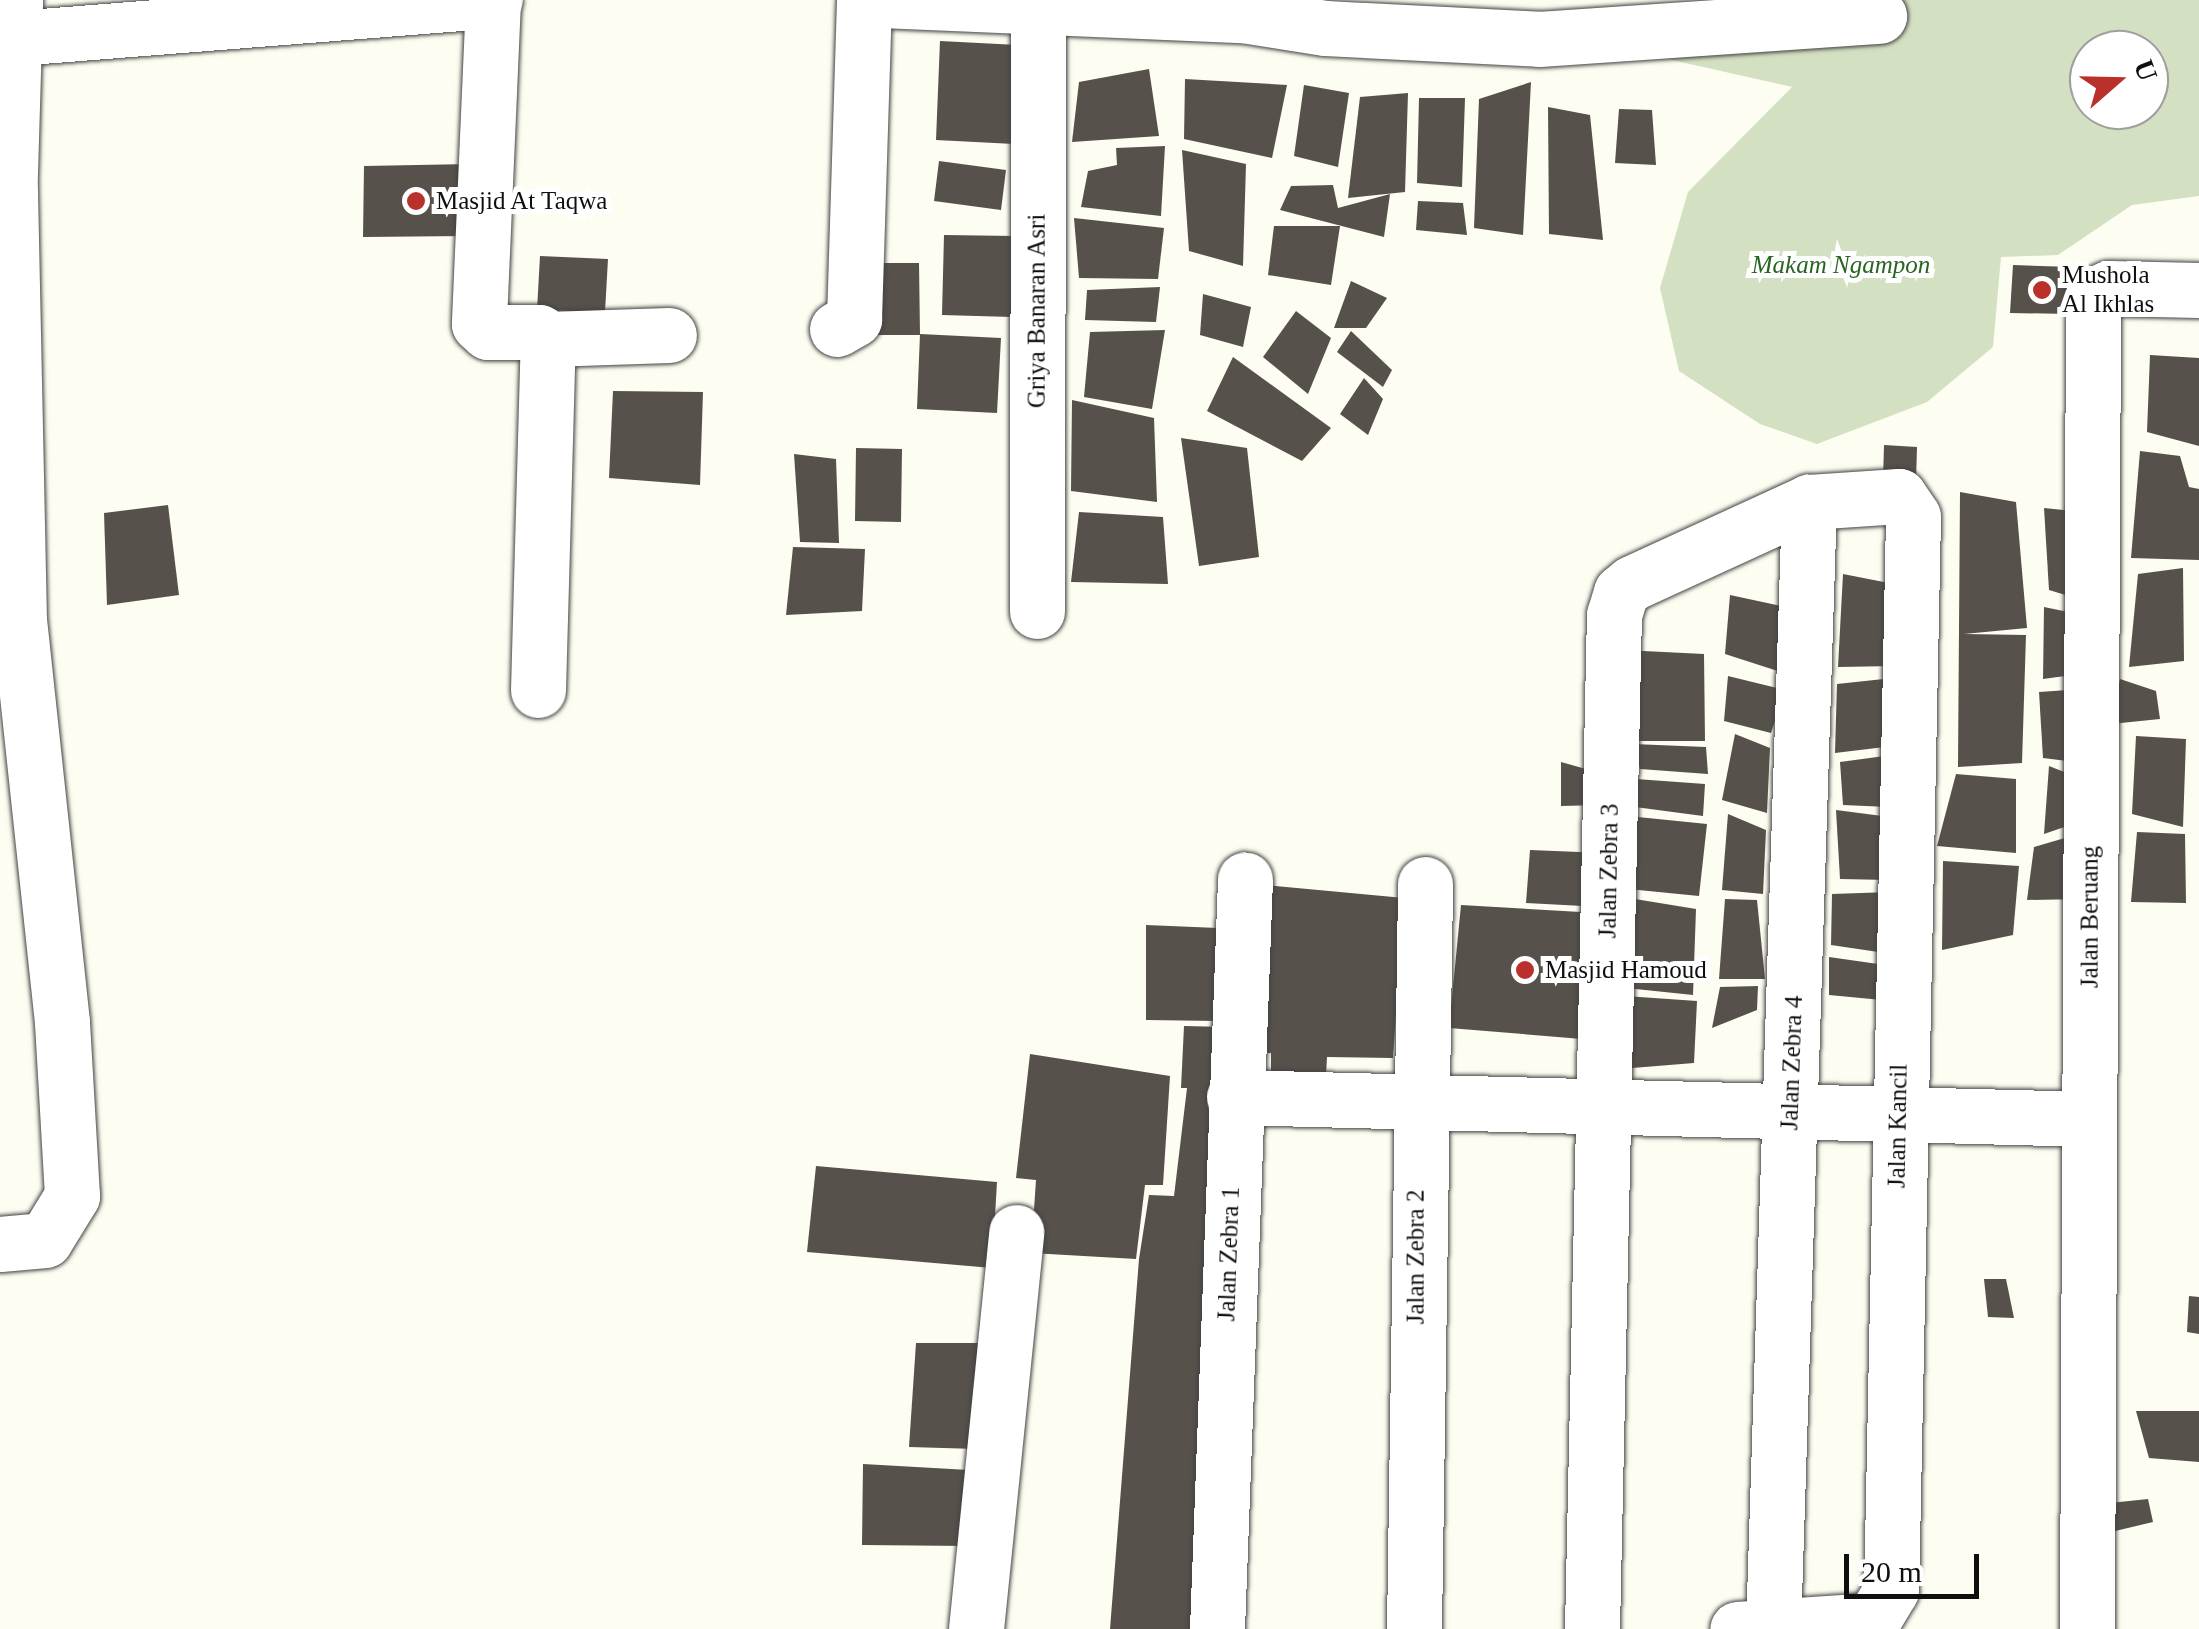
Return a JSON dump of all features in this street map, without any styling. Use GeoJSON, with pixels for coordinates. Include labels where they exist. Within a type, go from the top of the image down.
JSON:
{"type":"FeatureCollection","features":[{"type":"Feature","properties":{"kind":"street"},"geometry":{"type":"LineString","coordinates":[[0,1244],[45,1240],[72,1196],[62,1022],[10,621],[5,174],[15,19],[494,0],[480,324],[488,332],[539,332],[548,340],[670,335]]}},
{"type":"Feature","properties":{"kind":"street"},"geometry":{"type":"LineString","coordinates":[[837,328],[854,319],[864,0]]}},
{"type":"Feature","properties":{"kind":"street"},"geometry":{"type":"LineString","coordinates":[[881,0],[1038,11],[1127,7],[1243,15],[1376,32],[1539,39],[1879,16]]}},
{"type":"Feature","properties":{"kind":"street","name":"Griya Banaran Asri"},"geometry":{"type":"LineString","coordinates":[[1037,611],[1038,11]]}},
{"type":"Feature","properties":{"kind":"street","name":"Jalan Beruang"},"geometry":{"type":"LineString","coordinates":[[2088,1629],[2093,295],[2108,288],[2190,289]]}},
{"type":"Feature","properties":{"kind":"street"},"geometry":{"type":"LineString","coordinates":[[538,690],[548,340]]}},
{"type":"Feature","properties":{"kind":"street","name":"Jalan Zebra 3"},"geometry":{"type":"LineString","coordinates":[[1592,1629],[1614,615],[1621,592],[1809,502],[1899,496]]}},
{"type":"Feature","properties":{"kind":"street","name":"Jalan Kancil"},"geometry":{"type":"LineString","coordinates":[[1761,1627],[1873,1620],[1890,1590],[1913,516],[1899,496]]}},
{"type":"Feature","properties":{"kind":"street","name":"Jalan Zebra 4"},"geometry":{"type":"LineString","coordinates":[[1761,1627],[1790,1111],[1809,502]]}},
{"type":"Feature","properties":{"kind":"street","name":"Jalan Zebra 1"},"geometry":{"type":"LineString","coordinates":[[1217,1629],[1245,880]]}},
{"type":"Feature","properties":{"kind":"street","name":"Jalan Zebra 2"},"geometry":{"type":"LineString","coordinates":[[1414,1629],[1417,1102],[1425,884]]}},
{"type":"Feature","properties":{"kind":"street"},"geometry":{"type":"LineString","coordinates":[[1234,1097],[2088,1119]]}},
{"type":"Feature","properties":{"kind":"street"},"geometry":{"type":"LineString","coordinates":[[976,1629],[1016,1232]]}},
{"type":"Feature","properties":{"kind":"green space","name":"Makam Ngampon"},"geometry":{"type":"Polygon","coordinates":[[[1744,0],[2199,0],[2199,196],[2132,205],[2058,255],[2001,257],[1993,347],[1927,402],[1817,444],[1760,424],[1679,371],[1660,288],[1688,192],[1792,87],[1574,38],[1744,0]]]}},
{"type":"Feature","properties":{"kind":"building"},"geometry":{"type":"Polygon","coordinates":[[[940,41],[1019,45],[1014,144],[936,140],[940,41]]]}},
{"type":"Feature","properties":{"kind":"building"},"geometry":{"type":"Polygon","coordinates":[[[1149,69],[1159,136],[1072,142],[1079,82],[1149,69]]]}},
{"type":"Feature","properties":{"kind":"building"},"geometry":{"type":"Polygon","coordinates":[[[1185,79],[1287,85],[1272,158],[1184,139],[1185,79]]]}},
{"type":"Feature","properties":{"kind":"building"},"geometry":{"type":"Polygon","coordinates":[[[1531,82],[1523,235],[1474,228],[1479,99],[1531,82]]]}},
{"type":"Feature","properties":{"kind":"building"},"geometry":{"type":"Polygon","coordinates":[[[1304,85],[1349,93],[1338,167],[1294,156],[1304,85]]]}},
{"type":"Feature","properties":{"kind":"building"},"geometry":{"type":"Polygon","coordinates":[[[1408,93],[1405,192],[1348,198],[1360,97],[1408,93]]]}},
{"type":"Feature","properties":{"kind":"building"},"geometry":{"type":"Polygon","coordinates":[[[1419,98],[1465,98],[1462,187],[1417,183],[1419,98]]]}},
{"type":"Feature","properties":{"kind":"building"},"geometry":{"type":"Polygon","coordinates":[[[1548,107],[1590,115],[1603,240],[1549,234],[1548,107]]]}},
{"type":"Feature","properties":{"kind":"building"},"geometry":{"type":"Polygon","coordinates":[[[1619,109],[1652,110],[1656,165],[1615,163],[1619,109]]]}},
{"type":"Feature","properties":{"kind":"building"},"geometry":{"type":"Polygon","coordinates":[[[1165,146],[1161,216],[1081,207],[1088,171],[1117,165],[1116,148],[1165,146]]]}},
{"type":"Feature","properties":{"kind":"building"},"geometry":{"type":"Polygon","coordinates":[[[1182,150],[1246,164],[1243,266],[1189,251],[1182,150]]]}},
{"type":"Feature","properties":{"kind":"building"},"geometry":{"type":"Polygon","coordinates":[[[939,161],[1006,170],[1001,210],[934,201],[939,161]]]}},
{"type":"Feature","properties":{"kind":"building","name":"Masjid At Taqwa"},"geometry":{"type":"Polygon","coordinates":[[[470,164],[466,236],[363,237],[364,166],[470,164]]]}},
{"type":"Feature","properties":{"kind":"building"},"geometry":{"type":"Polygon","coordinates":[[[1333,185],[1338,208],[1390,194],[1384,237],[1280,210],[1291,186],[1333,185]]]}},
{"type":"Feature","properties":{"kind":"building"},"geometry":{"type":"Polygon","coordinates":[[[1418,201],[1463,203],[1467,235],[1416,230],[1418,201]]]}},
{"type":"Feature","properties":{"kind":"building"},"geometry":{"type":"Polygon","coordinates":[[[1074,218],[1164,228],[1158,279],[1079,278],[1074,218]]]}},
{"type":"Feature","properties":{"kind":"building"},"geometry":{"type":"Polygon","coordinates":[[[1274,226],[1340,226],[1331,285],[1268,275],[1274,226]]]}},
{"type":"Feature","properties":{"kind":"building"},"geometry":{"type":"Polygon","coordinates":[[[944,235],[1015,236],[1012,317],[942,315],[944,235]]]}},
{"type":"Feature","properties":{"kind":"building"},"geometry":{"type":"Polygon","coordinates":[[[540,256],[608,259],[605,312],[537,310],[540,256]]]}},
{"type":"Feature","properties":{"kind":"building"},"geometry":{"type":"Polygon","coordinates":[[[872,263],[919,263],[920,335],[872,335],[872,263]]]}},
{"type":"Feature","properties":{"kind":"building","name":"Mushola Al Ikhlas"},"geometry":{"type":"Polygon","coordinates":[[[2013,265],[2073,267],[2070,314],[2010,313],[2013,265]]]}},
{"type":"Feature","properties":{"kind":"building"},"geometry":{"type":"Polygon","coordinates":[[[1351,281],[1387,298],[1366,328],[1334,328],[1351,281]]]}},
{"type":"Feature","properties":{"kind":"building"},"geometry":{"type":"Polygon","coordinates":[[[1160,287],[1156,322],[1085,320],[1087,290],[1160,287]]]}},
{"type":"Feature","properties":{"kind":"building"},"geometry":{"type":"Polygon","coordinates":[[[1203,294],[1251,307],[1243,347],[1200,335],[1203,294]]]}},
{"type":"Feature","properties":{"kind":"building"},"geometry":{"type":"Polygon","coordinates":[[[1296,311],[1331,338],[1308,394],[1263,357],[1296,311]]]}},
{"type":"Feature","properties":{"kind":"building"},"geometry":{"type":"Polygon","coordinates":[[[1165,330],[1152,409],[1084,397],[1090,332],[1165,330]]]}},
{"type":"Feature","properties":{"kind":"building"},"geometry":{"type":"Polygon","coordinates":[[[1351,331],[1392,370],[1383,387],[1337,352],[1351,331]]]}},
{"type":"Feature","properties":{"kind":"building"},"geometry":{"type":"Polygon","coordinates":[[[920,334],[1001,338],[997,413],[917,409],[920,334]]]}},
{"type":"Feature","properties":{"kind":"building"},"geometry":{"type":"Polygon","coordinates":[[[2150,355],[2199,358],[2199,446],[2147,432],[2150,355]]]}},
{"type":"Feature","properties":{"kind":"building"},"geometry":{"type":"Polygon","coordinates":[[[1233,357],[1331,428],[1302,461],[1207,411],[1233,357]]]}},
{"type":"Feature","properties":{"kind":"building"},"geometry":{"type":"Polygon","coordinates":[[[1364,378],[1383,399],[1368,435],[1340,414],[1364,378]]]}},
{"type":"Feature","properties":{"kind":"building"},"geometry":{"type":"Polygon","coordinates":[[[613,391],[703,392],[700,485],[609,478],[613,391]]]}},
{"type":"Feature","properties":{"kind":"building"},"geometry":{"type":"Polygon","coordinates":[[[1072,400],[1154,418],[1157,502],[1071,491],[1072,400]]]}},
{"type":"Feature","properties":{"kind":"building"},"geometry":{"type":"Polygon","coordinates":[[[1181,438],[1247,448],[1259,557],[1199,566],[1181,438]]]}},
{"type":"Feature","properties":{"kind":"building"},"geometry":{"type":"Polygon","coordinates":[[[1884,445],[1917,447],[1916,482],[1883,480],[1884,445]]]}},
{"type":"Feature","properties":{"kind":"building"},"geometry":{"type":"Polygon","coordinates":[[[856,448],[902,449],[901,522],[855,521],[856,448]]]}},
{"type":"Feature","properties":{"kind":"building"},"geometry":{"type":"Polygon","coordinates":[[[2140,451],[2180,456],[2189,487],[2199,489],[2199,560],[2131,558],[2140,451]]]}},
{"type":"Feature","properties":{"kind":"building"},"geometry":{"type":"Polygon","coordinates":[[[794,454],[836,459],[839,543],[800,542],[794,454]]]}},
{"type":"Feature","properties":{"kind":"building"},"geometry":{"type":"Polygon","coordinates":[[[1960,492],[2016,502],[2027,628],[1964,634],[2026,635],[2022,763],[1958,767],[1960,492]]]}},
{"type":"Feature","properties":{"kind":"building"},"geometry":{"type":"Polygon","coordinates":[[[168,505],[179,595],[107,605],[104,513],[168,505]]]}},
{"type":"Feature","properties":{"kind":"building"},"geometry":{"type":"Polygon","coordinates":[[[2044,508],[2083,512],[2082,600],[2049,590],[2044,508]]]}},
{"type":"Feature","properties":{"kind":"building"},"geometry":{"type":"Polygon","coordinates":[[[1079,512],[1163,517],[1168,584],[1071,582],[1079,512]]]}},
{"type":"Feature","properties":{"kind":"building"},"geometry":{"type":"Polygon","coordinates":[[[793,547],[865,549],[862,611],[786,615],[793,547]]]}},
{"type":"Feature","properties":{"kind":"building"},"geometry":{"type":"Polygon","coordinates":[[[2183,568],[2184,661],[2129,667],[2138,574],[2183,568]]]}},
{"type":"Feature","properties":{"kind":"building"},"geometry":{"type":"Polygon","coordinates":[[[1843,574],[1894,584],[1895,666],[1838,667],[1843,574]]]}},
{"type":"Feature","properties":{"kind":"building"},"geometry":{"type":"Polygon","coordinates":[[[1730,595],[1791,608],[1784,673],[1725,654],[1730,595]]]}},
{"type":"Feature","properties":{"kind":"building"},"geometry":{"type":"Polygon","coordinates":[[[2044,607],[2083,615],[2080,674],[2043,679],[2044,607]]]}},
{"type":"Feature","properties":{"kind":"building"},"geometry":{"type":"Polygon","coordinates":[[[1623,650],[1704,654],[1705,741],[1637,741],[1623,650]]]}},
{"type":"Feature","properties":{"kind":"building"},"geometry":{"type":"Polygon","coordinates":[[[1728,676],[1785,690],[1771,733],[1724,721],[1728,676]]]}},
{"type":"Feature","properties":{"kind":"building"},"geometry":{"type":"Polygon","coordinates":[[[1893,678],[1893,746],[1835,753],[1837,684],[1893,678]]]}},
{"type":"Feature","properties":{"kind":"building"},"geometry":{"type":"Polygon","coordinates":[[[2120,679],[2156,691],[2160,719],[2111,724],[2120,679]]]}},
{"type":"Feature","properties":{"kind":"building"},"geometry":{"type":"Polygon","coordinates":[[[2083,689],[2083,763],[2043,758],[2039,692],[2083,689]]]}},
{"type":"Feature","properties":{"kind":"building"},"geometry":{"type":"Polygon","coordinates":[[[1735,734],[1770,748],[1767,813],[1722,800],[1735,734]]]}},
{"type":"Feature","properties":{"kind":"building"},"geometry":{"type":"Polygon","coordinates":[[[2136,736],[2186,739],[2183,827],[2132,814],[2136,736]]]}},
{"type":"Feature","properties":{"kind":"building"},"geometry":{"type":"Polygon","coordinates":[[[1633,744],[1706,747],[1708,774],[1640,769],[1633,744]]]}},
{"type":"Feature","properties":{"kind":"building"},"geometry":{"type":"Polygon","coordinates":[[[1892,755],[1888,807],[1843,805],[1840,762],[1892,755]]]}},
{"type":"Feature","properties":{"kind":"building"},"geometry":{"type":"Polygon","coordinates":[[[1561,762],[1593,771],[1601,805],[1561,806],[1561,762]]]}},
{"type":"Feature","properties":{"kind":"building"},"geometry":{"type":"Polygon","coordinates":[[[2049,766],[2082,779],[2079,822],[2044,834],[2049,766]]]}},
{"type":"Feature","properties":{"kind":"building"},"geometry":{"type":"Polygon","coordinates":[[[1956,774],[2016,779],[2016,853],[1937,846],[1956,774]]]}},
{"type":"Feature","properties":{"kind":"building"},"geometry":{"type":"Polygon","coordinates":[[[1636,779],[1705,784],[1703,816],[1635,807],[1636,779]]]}},
{"type":"Feature","properties":{"kind":"building"},"geometry":{"type":"Polygon","coordinates":[[[1836,810],[1890,817],[1889,880],[1840,879],[1836,810]]]}},
{"type":"Feature","properties":{"kind":"building"},"geometry":{"type":"Polygon","coordinates":[[[1728,814],[1766,830],[1763,894],[1722,890],[1728,814]]]}},
{"type":"Feature","properties":{"kind":"building"},"geometry":{"type":"Polygon","coordinates":[[[1628,816],[1707,824],[1699,896],[1628,889],[1628,816]]]}},
{"type":"Feature","properties":{"kind":"building"},"geometry":{"type":"Polygon","coordinates":[[[2137,832],[2185,834],[2186,903],[2131,902],[2137,832]]]}},
{"type":"Feature","properties":{"kind":"building"},"geometry":{"type":"Polygon","coordinates":[[[2082,833],[2082,899],[2027,900],[2034,847],[2082,833]]]}},
{"type":"Feature","properties":{"kind":"building"},"geometry":{"type":"Polygon","coordinates":[[[1530,850],[1604,853],[1602,907],[1526,903],[1530,850]]]}},
{"type":"Feature","properties":{"kind":"building"},"geometry":{"type":"Polygon","coordinates":[[[1943,861],[2019,866],[2013,935],[1942,950],[1943,861]]]}},
{"type":"Feature","properties":{"kind":"building"},"geometry":{"type":"Polygon","coordinates":[[[1255,884],[1404,898],[1393,1058],[1327,1057],[1326,1076],[1271,1076],[1271,1053],[1244,1053],[1255,884]]]}},
{"type":"Feature","properties":{"kind":"building"},"geometry":{"type":"Polygon","coordinates":[[[1890,892],[1885,953],[1831,945],[1832,894],[1890,892]]]}},
{"type":"Feature","properties":{"kind":"building"},"geometry":{"type":"Polygon","coordinates":[[[1635,899],[1696,909],[1693,995],[1626,988],[1635,899]]]}},
{"type":"Feature","properties":{"kind":"building"},"geometry":{"type":"Polygon","coordinates":[[[1725,899],[1757,900],[1765,979],[1719,979],[1725,899]]]}},
{"type":"Feature","properties":{"kind":"building","name":"Masjid Hamoud"},"geometry":{"type":"Polygon","coordinates":[[[1461,905],[1598,913],[1594,1040],[1449,1028],[1461,905]]]}},
{"type":"Feature","properties":{"kind":"building"},"geometry":{"type":"Polygon","coordinates":[[[1146,925],[1218,928],[1217,1021],[1146,1020],[1146,925]]]}},
{"type":"Feature","properties":{"kind":"building"},"geometry":{"type":"Polygon","coordinates":[[[1829,957],[1885,965],[1882,1000],[1829,995],[1829,957]]]}},
{"type":"Feature","properties":{"kind":"building"},"geometry":{"type":"Polygon","coordinates":[[[1758,986],[1757,1010],[1712,1028],[1720,987],[1758,986]]]}},
{"type":"Feature","properties":{"kind":"building"},"geometry":{"type":"Polygon","coordinates":[[[1625,996],[1697,1001],[1694,1063],[1620,1069],[1625,996]]]}},
{"type":"Feature","properties":{"kind":"building"},"geometry":{"type":"Polygon","coordinates":[[[1184,1026],[1227,1027],[1194,1629],[1110,1629],[1139,1259],[1149,1195],[1174,1196],[1187,1088],[1181,1088],[1184,1026]]]}},
{"type":"Feature","properties":{"kind":"building"},"geometry":{"type":"Polygon","coordinates":[[[1030,1054],[1170,1076],[1163,1185],[1145,1185],[1136,1259],[1031,1253],[1036,1180],[1016,1178],[1030,1054]]]}},
{"type":"Feature","properties":{"kind":"building"},"geometry":{"type":"Polygon","coordinates":[[[816,1166],[997,1182],[992,1268],[807,1252],[816,1166]]]}},
{"type":"Feature","properties":{"kind":"building"},"geometry":{"type":"Polygon","coordinates":[[[1984,1279],[2006,1279],[2014,1318],[1988,1317],[1984,1279]]]}},
{"type":"Feature","properties":{"kind":"building"},"geometry":{"type":"Polygon","coordinates":[[[2189,1296],[2199,1297],[2199,1334],[2187,1332],[2189,1296]]]}},
{"type":"Feature","properties":{"kind":"building"},"geometry":{"type":"Polygon","coordinates":[[[916,1343],[986,1343],[977,1449],[909,1447],[916,1343]]]}},
{"type":"Feature","properties":{"kind":"building"},"geometry":{"type":"Polygon","coordinates":[[[2136,1411],[2199,1411],[2199,1462],[2149,1458],[2136,1411]]]}},
{"type":"Feature","properties":{"kind":"building"},"geometry":{"type":"Polygon","coordinates":[[[863,1464],[969,1470],[967,1546],[862,1545],[863,1464]]]}},
{"type":"Feature","properties":{"kind":"building"},"geometry":{"type":"Polygon","coordinates":[[[2148,1499],[2153,1522],[2111,1532],[2110,1503],[2148,1499]]]}},
{"type":"Feature","properties":{"kind":"place","name":"Masjid At Taqwa"},"geometry":{"type":"Point","coordinates":[416,201]}},
{"type":"Feature","properties":{"kind":"place","name":"Mushola Al Ikhlas"},"geometry":{"type":"Point","coordinates":[2042,290]}},
{"type":"Feature","properties":{"kind":"place","name":"Masjid Hamoud"},"geometry":{"type":"Point","coordinates":[1525,970]}}]}
